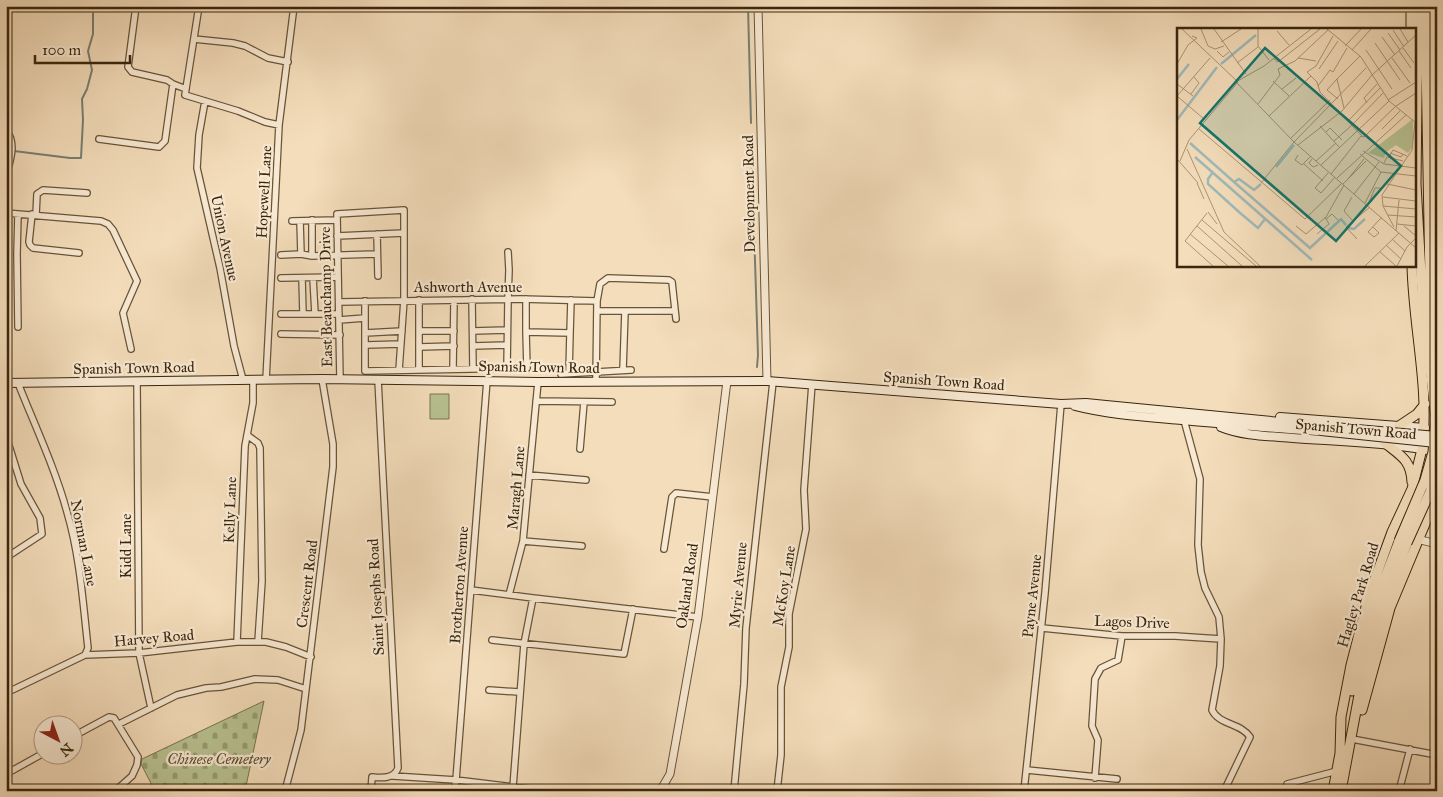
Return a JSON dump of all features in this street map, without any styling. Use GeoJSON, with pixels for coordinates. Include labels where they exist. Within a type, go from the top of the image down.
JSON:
{"type":"FeatureCollection","features":[{"type":"Feature","properties":{"kind":"main road"},"geometry":{"type":"LineString","coordinates":[[1411,6],[1411,28]]}},
{"type":"Feature","properties":{"kind":"main road"},"geometry":{"type":"LineString","coordinates":[[1418,6],[1416,184],[1428,310],[1437,350]]}},
{"type":"Feature","properties":{"kind":"main road"},"geometry":{"type":"LineString","coordinates":[[1425,6],[1428,310]]}},
{"type":"Feature","properties":{"kind":"main road"},"geometry":{"type":"LineString","coordinates":[[1431,6],[1434,45],[1437,219]]}},
{"type":"Feature","properties":{"kind":"main road","name":"Hagley Park Road"},"geometry":{"type":"LineString","coordinates":[[1340,754],[1344,700],[1367,604],[1385,550],[1412,489],[1422,449],[1425,428],[1425,404],[1412,266]]}},
{"type":"Feature","properties":{"kind":"main road","name":"Hagley Park Road"},"geometry":{"type":"LineString","coordinates":[[1342,791],[1362,679],[1403,542],[1435,449],[1436,411],[1428,310]]}},
{"type":"Feature","properties":{"kind":"main road","name":"Spanish Town Road"},"geometry":{"type":"LineString","coordinates":[[6,383],[322,379],[538,382],[770,382],[1071,405],[1096,404],[1231,417],[1322,429],[1435,449]]}},
{"type":"Feature","properties":{"kind":"main road"},"geometry":{"type":"LineString","coordinates":[[1399,426],[1417,414],[1425,404]]}},
{"type":"Feature","properties":{"kind":"main road","name":"Spanish Town Road"},"geometry":{"type":"LineString","coordinates":[[1071,405],[1088,410],[1215,424],[1437,436]]}},
{"type":"Feature","properties":{"kind":"main road","name":"Spanish Town Road"},"geometry":{"type":"LineString","coordinates":[[1231,417],[1289,418],[1437,429]]}},
{"type":"Feature","properties":{"kind":"main road","name":"Spanish Town Road"},"geometry":{"type":"LineString","coordinates":[[1215,424],[1230,431],[1262,435],[1385,443],[1422,449],[1435,449]]}},
{"type":"Feature","properties":{"kind":"main road"},"geometry":{"type":"LineString","coordinates":[[1385,443],[1408,463],[1412,489],[1406,516],[1407,527],[1417,539]]}},
{"type":"Feature","properties":{"kind":"main road","name":"Hagley Park Road"},"geometry":{"type":"LineString","coordinates":[[1333,791],[1354,682],[1372,610],[1403,542],[1430,492],[1437,470]]}},
{"type":"Feature","properties":{"kind":"main road","name":"Hagley Park Road"},"geometry":{"type":"LineString","coordinates":[[1352,736],[1361,715],[1390,608],[1417,539],[1437,495]]}},
{"type":"Feature","properties":{"kind":"street"},"geometry":{"type":"LineString","coordinates":[[136,6],[128,67],[130,70],[167,80],[186,89]]}},
{"type":"Feature","properties":{"kind":"street"},"geometry":{"type":"LineString","coordinates":[[199,6],[185,95],[279,125]]}},
{"type":"Feature","properties":{"kind":"street","name":"Hopewell Lane"},"geometry":{"type":"LineString","coordinates":[[266,380],[279,125],[294,6]]}},
{"type":"Feature","properties":{"kind":"street","name":"Development Road"},"geometry":{"type":"LineString","coordinates":[[758,6],[770,382]]}},
{"type":"Feature","properties":{"kind":"street"},"geometry":{"type":"LineString","coordinates":[[194,39],[233,43],[245,46],[268,58],[288,62]]}},
{"type":"Feature","properties":{"kind":"street"},"geometry":{"type":"LineString","coordinates":[[99,139],[162,146],[165,141],[173,84]]}},
{"type":"Feature","properties":{"kind":"street","name":"Union Avenue"},"geometry":{"type":"LineString","coordinates":[[205,101],[199,135],[198,168],[220,268],[234,346],[243,380]]}},
{"type":"Feature","properties":{"kind":"street"},"geometry":{"type":"LineString","coordinates":[[6,130],[12,138],[12,145],[6,176]]}},
{"type":"Feature","properties":{"kind":"street"},"geometry":{"type":"LineString","coordinates":[[79,253],[33,248],[29,242],[37,194],[43,190],[88,193]]}},
{"type":"Feature","properties":{"kind":"street"},"geometry":{"type":"LineString","coordinates":[[292,221],[404,210],[404,300],[399,370]]}},
{"type":"Feature","properties":{"kind":"street"},"geometry":{"type":"LineString","coordinates":[[6,213],[108,224],[113,230],[137,281],[123,313],[131,349]]}},
{"type":"Feature","properties":{"kind":"street"},"geometry":{"type":"LineString","coordinates":[[18,214],[18,327]]}},
{"type":"Feature","properties":{"kind":"street","name":"East Beauchamp Drive"},"geometry":{"type":"LineString","coordinates":[[337,217],[340,380]]}},
{"type":"Feature","properties":{"kind":"street"},"geometry":{"type":"LineString","coordinates":[[312,220],[312,256]]}},
{"type":"Feature","properties":{"kind":"street"},"geometry":{"type":"LineString","coordinates":[[300,221],[301,254]]}},
{"type":"Feature","properties":{"kind":"street"},"geometry":{"type":"LineString","coordinates":[[337,236],[404,233]]}},
{"type":"Feature","properties":{"kind":"street"},"geometry":{"type":"LineString","coordinates":[[377,234],[378,276]]}},
{"type":"Feature","properties":{"kind":"street"},"geometry":{"type":"LineString","coordinates":[[507,368],[510,270],[508,252]]}},
{"type":"Feature","properties":{"kind":"street"},"geometry":{"type":"LineString","coordinates":[[281,255],[338,256],[376,254]]}},
{"type":"Feature","properties":{"kind":"street"},"geometry":{"type":"LineString","coordinates":[[281,278],[338,278]]}},
{"type":"Feature","properties":{"kind":"street"},"geometry":{"type":"LineString","coordinates":[[302,278],[303,314]]}},
{"type":"Feature","properties":{"kind":"street"},"geometry":{"type":"LineString","coordinates":[[313,278],[315,314]]}},
{"type":"Feature","properties":{"kind":"street"},"geometry":{"type":"LineString","coordinates":[[596,382],[597,300],[600,284],[608,278],[666,279],[672,282],[676,319]]}},
{"type":"Feature","properties":{"kind":"street"},"geometry":{"type":"LineString","coordinates":[[472,299],[473,369]]}},
{"type":"Feature","properties":{"kind":"street","name":"Ashworth Avenue"},"geometry":{"type":"LineString","coordinates":[[339,302],[472,299],[597,300]]}},
{"type":"Feature","properties":{"kind":"street"},"geometry":{"type":"LineString","coordinates":[[365,301],[365,371],[527,368],[526,299]]}},
{"type":"Feature","properties":{"kind":"street"},"geometry":{"type":"LineString","coordinates":[[419,300],[419,370]]}},
{"type":"Feature","properties":{"kind":"street"},"geometry":{"type":"LineString","coordinates":[[454,300],[454,369]]}},
{"type":"Feature","properties":{"kind":"street"},"geometry":{"type":"LineString","coordinates":[[569,373],[571,300]]}},
{"type":"Feature","properties":{"kind":"street"},"geometry":{"type":"LineString","coordinates":[[598,310],[675,311]]}},
{"type":"Feature","properties":{"kind":"street"},"geometry":{"type":"LineString","coordinates":[[624,310],[624,370]]}},
{"type":"Feature","properties":{"kind":"street"},"geometry":{"type":"LineString","coordinates":[[282,314],[315,314],[365,318]]}},
{"type":"Feature","properties":{"kind":"street"},"geometry":{"type":"LineString","coordinates":[[473,331],[507,330]]}},
{"type":"Feature","properties":{"kind":"street"},"geometry":{"type":"LineString","coordinates":[[419,331],[454,331]]}},
{"type":"Feature","properties":{"kind":"street"},"geometry":{"type":"LineString","coordinates":[[365,333],[402,332]]}},
{"type":"Feature","properties":{"kind":"street"},"geometry":{"type":"LineString","coordinates":[[526,332],[570,333]]}},
{"type":"Feature","properties":{"kind":"street"},"geometry":{"type":"LineString","coordinates":[[281,334],[340,335]]}},
{"type":"Feature","properties":{"kind":"street"},"geometry":{"type":"LineString","coordinates":[[366,345],[400,344]]}},
{"type":"Feature","properties":{"kind":"street"},"geometry":{"type":"LineString","coordinates":[[473,346],[507,344]]}},
{"type":"Feature","properties":{"kind":"street"},"geometry":{"type":"LineString","coordinates":[[419,347],[454,346]]}},
{"type":"Feature","properties":{"kind":"street"},"geometry":{"type":"LineString","coordinates":[[561,374],[631,370]]}},
{"type":"Feature","properties":{"kind":"street","name":"Crescent Road"},"geometry":{"type":"LineString","coordinates":[[286,791],[301,730],[333,467],[333,444],[322,379]]}},
{"type":"Feature","properties":{"kind":"street","name":"Kelly Lane"},"geometry":{"type":"LineString","coordinates":[[237,642],[247,435],[253,403],[253,380]]}},
{"type":"Feature","properties":{"kind":"street","name":"Saint Josephs Road"},"geometry":{"type":"LineString","coordinates":[[378,380],[398,768],[394,776]]}},
{"type":"Feature","properties":{"kind":"street","name":"Brotherton Avenue"},"geometry":{"type":"LineString","coordinates":[[454,791],[487,380]]}},
{"type":"Feature","properties":{"kind":"street","name":"Oakland Road"},"geometry":{"type":"LineString","coordinates":[[660,791],[670,774],[698,616],[727,381]]}},
{"type":"Feature","properties":{"kind":"street","name":"Kidd Lane"},"geometry":{"type":"LineString","coordinates":[[137,382],[139,654],[151,708]]}},
{"type":"Feature","properties":{"kind":"street","name":"Maragh Lane"},"geometry":{"type":"LineString","coordinates":[[509,595],[523,541],[538,382]]}},
{"type":"Feature","properties":{"kind":"street","name":"Myrie Avenue"},"geometry":{"type":"LineString","coordinates":[[734,791],[744,684],[749,600],[770,382]]}},
{"type":"Feature","properties":{"kind":"street","name":"Norman Lane"},"geometry":{"type":"LineString","coordinates":[[18,383],[68,513],[73,535],[88,648],[85,655]]}},
{"type":"Feature","properties":{"kind":"street","name":"McKoy Lane"},"geometry":{"type":"LineString","coordinates":[[777,791],[781,756],[781,687],[789,646],[789,614],[806,530],[804,490],[812,384]]}},
{"type":"Feature","properties":{"kind":"street"},"geometry":{"type":"LineString","coordinates":[[536,401],[612,402]]}},
{"type":"Feature","properties":{"kind":"street"},"geometry":{"type":"LineString","coordinates":[[580,450],[584,402]]}},
{"type":"Feature","properties":{"kind":"street","name":"Payne Avenue"},"geometry":{"type":"LineString","coordinates":[[1024,791],[1042,628],[1061,404]]}},
{"type":"Feature","properties":{"kind":"street"},"geometry":{"type":"LineString","coordinates":[[1184,420],[1200,479],[1198,545],[1201,572],[1205,588],[1220,617],[1220,666],[1212,710],[1216,717],[1241,729],[1250,737],[1224,791]]}},
{"type":"Feature","properties":{"kind":"street"},"geometry":{"type":"LineString","coordinates":[[247,435],[258,443],[260,448],[262,581],[258,642]]}},
{"type":"Feature","properties":{"kind":"street"},"geometry":{"type":"LineString","coordinates":[[6,436],[21,484],[40,518],[42,534],[10,555]]}},
{"type":"Feature","properties":{"kind":"street"},"geometry":{"type":"LineString","coordinates":[[529,475],[586,480]]}},
{"type":"Feature","properties":{"kind":"street"},"geometry":{"type":"LineString","coordinates":[[664,548],[672,497],[676,493],[713,497]]}},
{"type":"Feature","properties":{"kind":"street"},"geometry":{"type":"LineString","coordinates":[[1417,539],[1437,544]]}},
{"type":"Feature","properties":{"kind":"street"},"geometry":{"type":"LineString","coordinates":[[523,541],[582,546]]}},
{"type":"Feature","properties":{"kind":"street"},"geometry":{"type":"LineString","coordinates":[[471,590],[698,616]]}},
{"type":"Feature","properties":{"kind":"street"},"geometry":{"type":"LineString","coordinates":[[508,788],[519,722],[519,692],[524,644],[533,598]]}},
{"type":"Feature","properties":{"kind":"street"},"geometry":{"type":"LineString","coordinates":[[492,640],[624,654],[633,609]]}},
{"type":"Feature","properties":{"kind":"street","name":"Lagos Drive"},"geometry":{"type":"LineString","coordinates":[[1042,628],[1122,636],[1175,636],[1221,639]]}},
{"type":"Feature","properties":{"kind":"street"},"geometry":{"type":"LineString","coordinates":[[1095,778],[1098,740],[1092,726],[1095,679],[1101,668],[1118,660],[1122,636]]}},
{"type":"Feature","properties":{"kind":"street","name":"Harvey Road"},"geometry":{"type":"LineString","coordinates":[[6,693],[85,655],[139,654],[237,642],[266,642],[286,647],[311,657]]}},
{"type":"Feature","properties":{"kind":"street"},"geometry":{"type":"LineString","coordinates":[[119,724],[176,695],[255,679],[278,680],[306,689]]}},
{"type":"Feature","properties":{"kind":"street"},"geometry":{"type":"LineString","coordinates":[[488,690],[519,692]]}},
{"type":"Feature","properties":{"kind":"street"},"geometry":{"type":"LineString","coordinates":[[82,732],[109,717],[114,718],[119,724],[138,757],[132,776],[119,789]]}},
{"type":"Feature","properties":{"kind":"street"},"geometry":{"type":"LineString","coordinates":[[1352,736],[1437,754]]}},
{"type":"Feature","properties":{"kind":"street"},"geometry":{"type":"LineString","coordinates":[[1399,791],[1410,749]]}},
{"type":"Feature","properties":{"kind":"street"},"geometry":{"type":"LineString","coordinates":[[6,774],[32,760]]}},
{"type":"Feature","properties":{"kind":"street"},"geometry":{"type":"LineString","coordinates":[[1027,770],[1117,779]]}},
{"type":"Feature","properties":{"kind":"street"},"geometry":{"type":"LineString","coordinates":[[1286,791],[1287,784],[1337,771]]}},
{"type":"Feature","properties":{"kind":"street"},"geometry":{"type":"LineString","coordinates":[[371,791],[372,777],[394,776],[456,780],[508,788],[548,791]]}},
{"type":"Feature","properties":{"kind":"green space"},"geometry":{"type":"Polygon","coordinates":[[[430,394],[449,394],[449,419],[430,419],[430,394]]]}},
{"type":"Feature","properties":{"kind":"green space","name":"Chinese Cemetery"},"geometry":{"type":"Polygon","coordinates":[[[264,701],[245,791],[155,791],[141,764],[142,759],[264,701]]]}},
{"type":"Feature","properties":{"kind":"waterway"},"geometry":{"type":"LineString","coordinates":[[6,150],[81,158],[82,99],[92,70],[88,51],[93,34],[93,6]]}},
{"type":"Feature","properties":{"kind":"waterway"},"geometry":{"type":"LineString","coordinates":[[748,6],[751,123]]}},
{"type":"Feature","properties":{"kind":"waterway"},"geometry":{"type":"LineString","coordinates":[[751,135],[757,367]]}}]}
